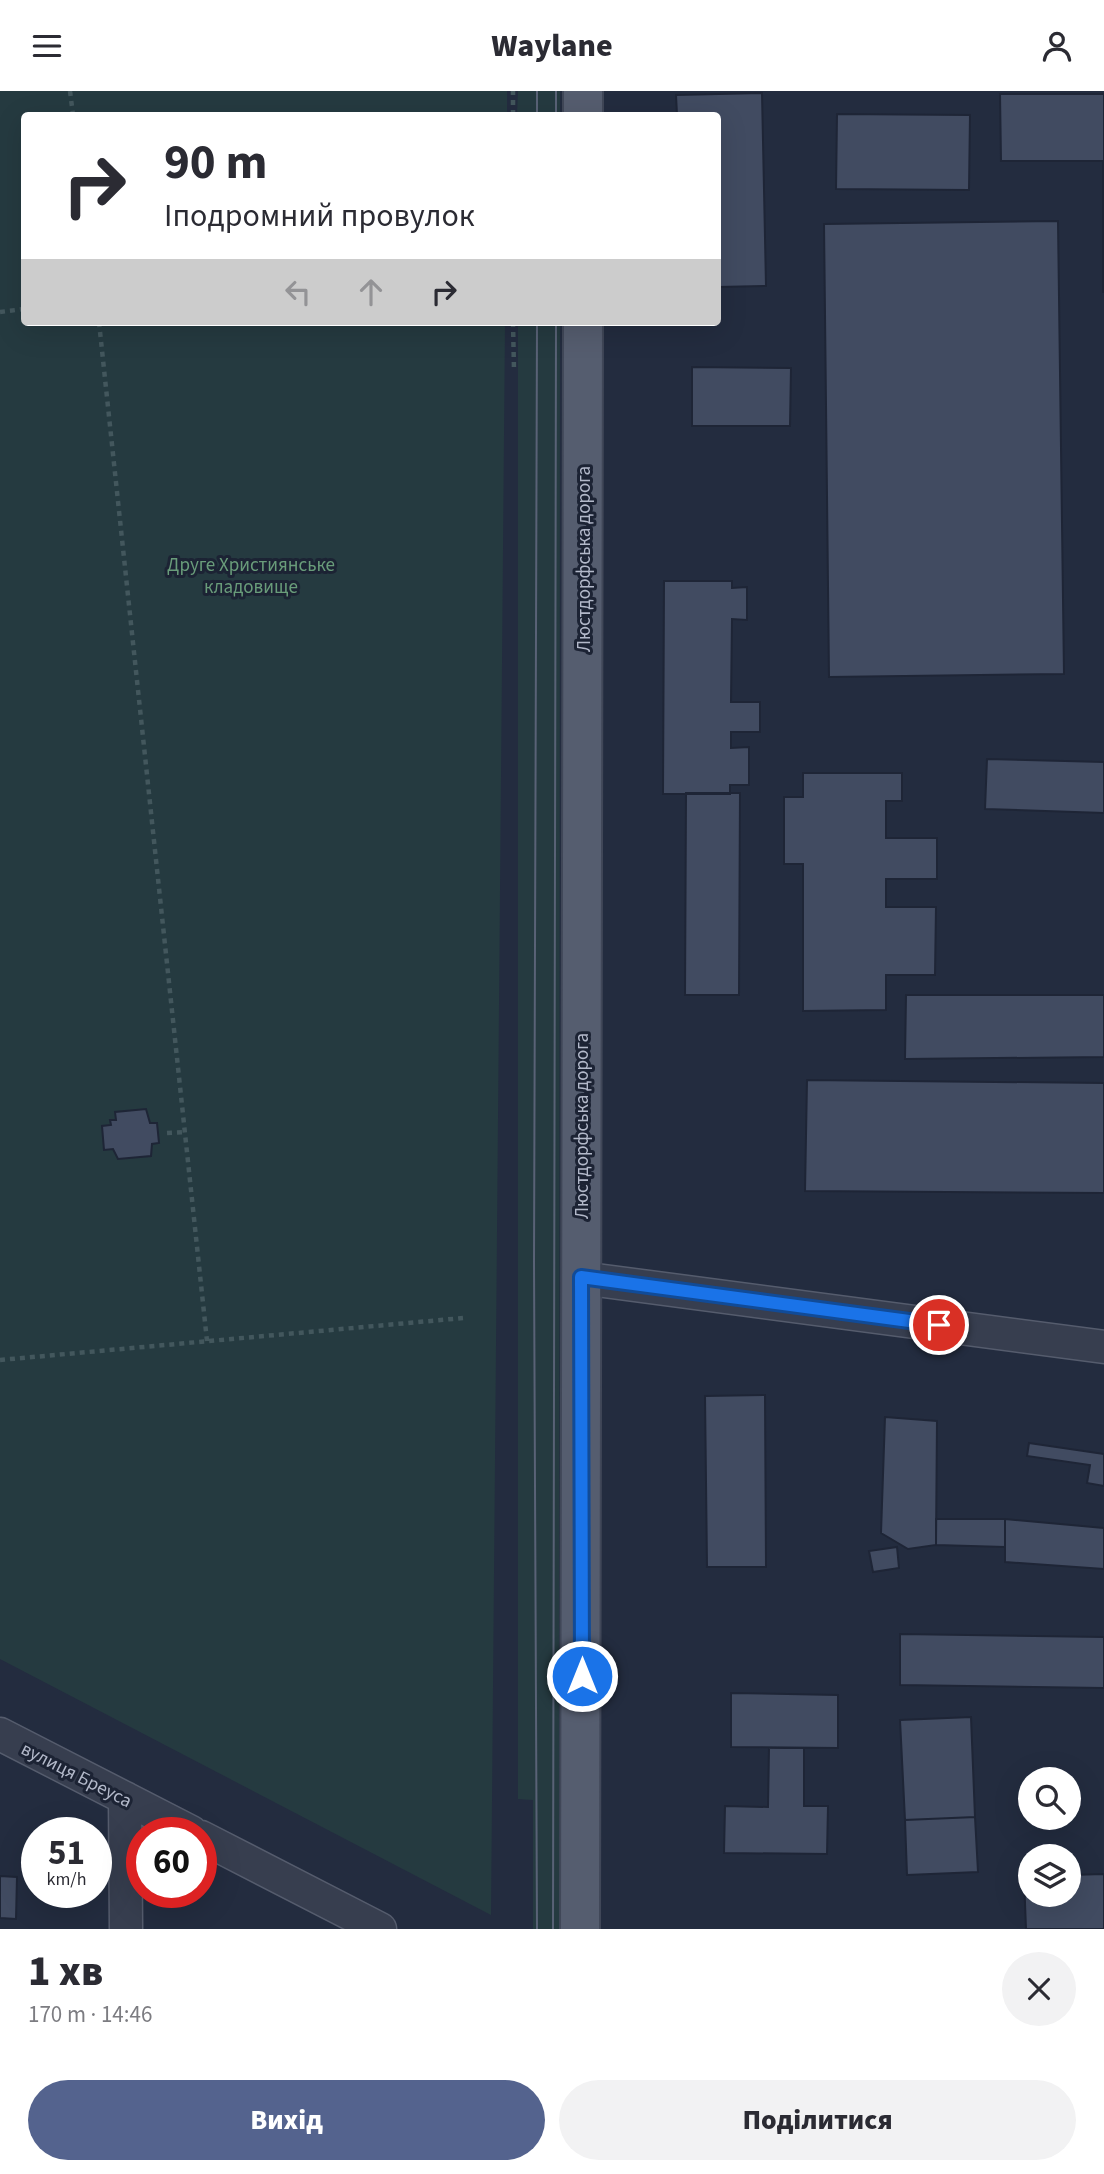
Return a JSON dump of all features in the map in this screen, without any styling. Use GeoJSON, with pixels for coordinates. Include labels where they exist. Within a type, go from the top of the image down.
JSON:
{"type":"FeatureCollection","features":[{"type":"Feature","properties":{"kind":"main road"},"geometry":{"type":"LineString","coordinates":[[583,91],[583,112]]}},
{"type":"Feature","properties":{"kind":"main road","name":"Люстдорфська дорога"},"geometry":{"type":"LineString","coordinates":[[580,1929],[583,326]]}},
{"type":"Feature","properties":{"kind":"street"},"geometry":{"type":"LineString","coordinates":[[581,1277],[1104,1347]]}},
{"type":"Feature","properties":{"kind":"street","name":"вулиця Бреуса"},"geometry":{"type":"LineString","coordinates":[[0,1734],[162,1817]]}},
{"type":"Feature","properties":{"kind":"street"},"geometry":{"type":"LineString","coordinates":[[125,1798],[126,1929]]}},
{"type":"Feature","properties":{"kind":"street"},"geometry":{"type":"LineString","coordinates":[[217,1845],[380,1929]]}},
{"type":"Feature","properties":{"kind":"path"},"geometry":{"type":"LineString","coordinates":[[69,91],[72,112]]}},
{"type":"Feature","properties":{"kind":"path"},"geometry":{"type":"LineString","coordinates":[[513,91],[513,112]]}},
{"type":"Feature","properties":{"kind":"path"},"geometry":{"type":"LineString","coordinates":[[0,312],[21,309]]}},
{"type":"Feature","properties":{"kind":"path"},"geometry":{"type":"LineString","coordinates":[[99,326],[207,1341]]}},
{"type":"Feature","properties":{"kind":"path"},"geometry":{"type":"LineString","coordinates":[[513,326],[514,370]]}},
{"type":"Feature","properties":{"kind":"path"},"geometry":{"type":"LineString","coordinates":[[167,1133],[185,1132]]}},
{"type":"Feature","properties":{"kind":"path"},"geometry":{"type":"LineString","coordinates":[[0,1360],[463,1318]]}},
{"type":"Feature","properties":{"kind":"green space","name":"Друге Християнське кладовище"},"geometry":{"type":"Polygon","coordinates":[[[0,91],[507,91],[507,112],[21,112],[21,326],[505,326],[491,1915],[0,1659],[0,91]]]}},
{"type":"Feature","properties":{"kind":"green space"},"geometry":{"type":"Polygon","coordinates":[[[518,91],[560,91],[560,112],[517,112],[518,91]]]}},
{"type":"Feature","properties":{"kind":"green space"},"geometry":{"type":"Polygon","coordinates":[[[518,326],[560,326],[559,1824],[562,1929],[533,1929],[533,1800],[518,1799],[518,326]]]}},
{"type":"Feature","properties":{"kind":"building"},"geometry":{"type":"Polygon","coordinates":[[[762,93],[766,286],[721,287],[721,112],[677,112],[676,95],[762,93]]]}},
{"type":"Feature","properties":{"kind":"building"},"geometry":{"type":"Polygon","coordinates":[[[1000,94],[1104,94],[1104,161],[1001,161],[1000,94]]]}},
{"type":"Feature","properties":{"kind":"building"},"geometry":{"type":"Polygon","coordinates":[[[837,114],[970,115],[969,190],[836,189],[837,114]]]}},
{"type":"Feature","properties":{"kind":"building"},"geometry":{"type":"Polygon","coordinates":[[[1104,161],[1104,292],[1103,292],[1104,161]]]}},
{"type":"Feature","properties":{"kind":"building"},"geometry":{"type":"Polygon","coordinates":[[[1058,221],[1064,674],[829,677],[824,224],[1058,221]]]}},
{"type":"Feature","properties":{"kind":"building"},"geometry":{"type":"Polygon","coordinates":[[[692,367],[791,368],[790,426],[692,426],[692,367]]]}},
{"type":"Feature","properties":{"kind":"building"},"geometry":{"type":"Polygon","coordinates":[[[664,581],[732,581],[732,588],[747,587],[747,620],[732,619],[731,702],[760,702],[760,732],[731,732],[731,748],[749,747],[749,785],[730,785],[730,794],[663,794],[664,581]]]}},
{"type":"Feature","properties":{"kind":"building"},"geometry":{"type":"Polygon","coordinates":[[[987,759],[1104,762],[1104,813],[985,809],[987,759]]]}},
{"type":"Feature","properties":{"kind":"building"},"geometry":{"type":"Polygon","coordinates":[[[803,773],[902,773],[902,801],[886,801],[886,838],[937,838],[937,879],[886,879],[886,907],[936,907],[935,975],[886,975],[886,1010],[803,1011],[803,864],[784,864],[784,797],[803,797],[803,773]]]}},
{"type":"Feature","properties":{"kind":"building"},"geometry":{"type":"Polygon","coordinates":[[[686,793],[740,793],[739,995],[685,995],[686,793]]]}},
{"type":"Feature","properties":{"kind":"building"},"geometry":{"type":"Polygon","coordinates":[[[906,995],[1104,995],[1104,1057],[905,1059],[906,995]]]}},
{"type":"Feature","properties":{"kind":"building"},"geometry":{"type":"Polygon","coordinates":[[[807,1080],[1104,1083],[1104,1193],[805,1191],[807,1080]]]}},
{"type":"Feature","properties":{"kind":"building"},"geometry":{"type":"Polygon","coordinates":[[[146,1109],[150,1123],[157,1123],[159,1143],[152,1144],[151,1156],[118,1159],[113,1149],[104,1150],[102,1126],[111,1125],[110,1120],[116,1120],[115,1112],[146,1109]]]}},
{"type":"Feature","properties":{"kind":"building"},"geometry":{"type":"Polygon","coordinates":[[[765,1395],[766,1567],[707,1567],[705,1396],[765,1395]]]}},
{"type":"Feature","properties":{"kind":"building"},"geometry":{"type":"Polygon","coordinates":[[[885,1417],[937,1421],[936,1545],[908,1549],[881,1533],[885,1417]]]}},
{"type":"Feature","properties":{"kind":"building"},"geometry":{"type":"Polygon","coordinates":[[[1029,1443],[1104,1454],[1104,1486],[1087,1483],[1090,1465],[1027,1456],[1029,1443]]]}},
{"type":"Feature","properties":{"kind":"building"},"geometry":{"type":"Polygon","coordinates":[[[936,1519],[1005,1519],[1005,1547],[936,1545],[936,1519]]]}},
{"type":"Feature","properties":{"kind":"building"},"geometry":{"type":"Polygon","coordinates":[[[1005,1519],[1104,1528],[1104,1569],[1005,1562],[1005,1519]]]}},
{"type":"Feature","properties":{"kind":"building"},"geometry":{"type":"Polygon","coordinates":[[[897,1547],[899,1568],[873,1572],[869,1551],[897,1547]]]}},
{"type":"Feature","properties":{"kind":"building"},"geometry":{"type":"Polygon","coordinates":[[[900,1634],[1104,1637],[1104,1688],[900,1685],[900,1634]]]}},
{"type":"Feature","properties":{"kind":"building"},"geometry":{"type":"Polygon","coordinates":[[[731,1693],[838,1695],[838,1748],[731,1747],[731,1693]]]}},
{"type":"Feature","properties":{"kind":"building"},"geometry":{"type":"Polygon","coordinates":[[[971,1717],[975,1817],[905,1820],[900,1720],[971,1717]]]}},
{"type":"Feature","properties":{"kind":"building"},"geometry":{"type":"Polygon","coordinates":[[[769,1748],[804,1748],[804,1806],[828,1806],[827,1854],[724,1853],[725,1806],[768,1807],[769,1748]]]}},
{"type":"Feature","properties":{"kind":"building"},"geometry":{"type":"Polygon","coordinates":[[[975,1817],[978,1872],[907,1875],[905,1820],[975,1817]]]}},
{"type":"Feature","properties":{"kind":"building"},"geometry":{"type":"Polygon","coordinates":[[[1104,1874],[1104,1929],[1026,1929],[1025,1907],[1081,1907],[1081,1875],[1104,1874]]]}},
{"type":"Feature","properties":{"kind":"building"},"geometry":{"type":"Polygon","coordinates":[[[0,1876],[17,1877],[16,1919],[0,1918],[0,1876]]]}},
{"type":"Feature","properties":{"kind":"tram line"},"geometry":{"type":"LineString","coordinates":[[537,91],[537,112]]}},
{"type":"Feature","properties":{"kind":"tram line"},"geometry":{"type":"LineString","coordinates":[[556,91],[556,112]]}},
{"type":"Feature","properties":{"kind":"tram line"},"geometry":{"type":"LineString","coordinates":[[537,326],[534,1261],[537,1929]]}},
{"type":"Feature","properties":{"kind":"tram line"},"geometry":{"type":"LineString","coordinates":[[553,1929],[556,326]]}},
{"type":"Feature","properties":{"kind":"route"},"geometry":{"type":"LineString","coordinates":[[582,1676],[581,1277],[939,1325]]}}]}
